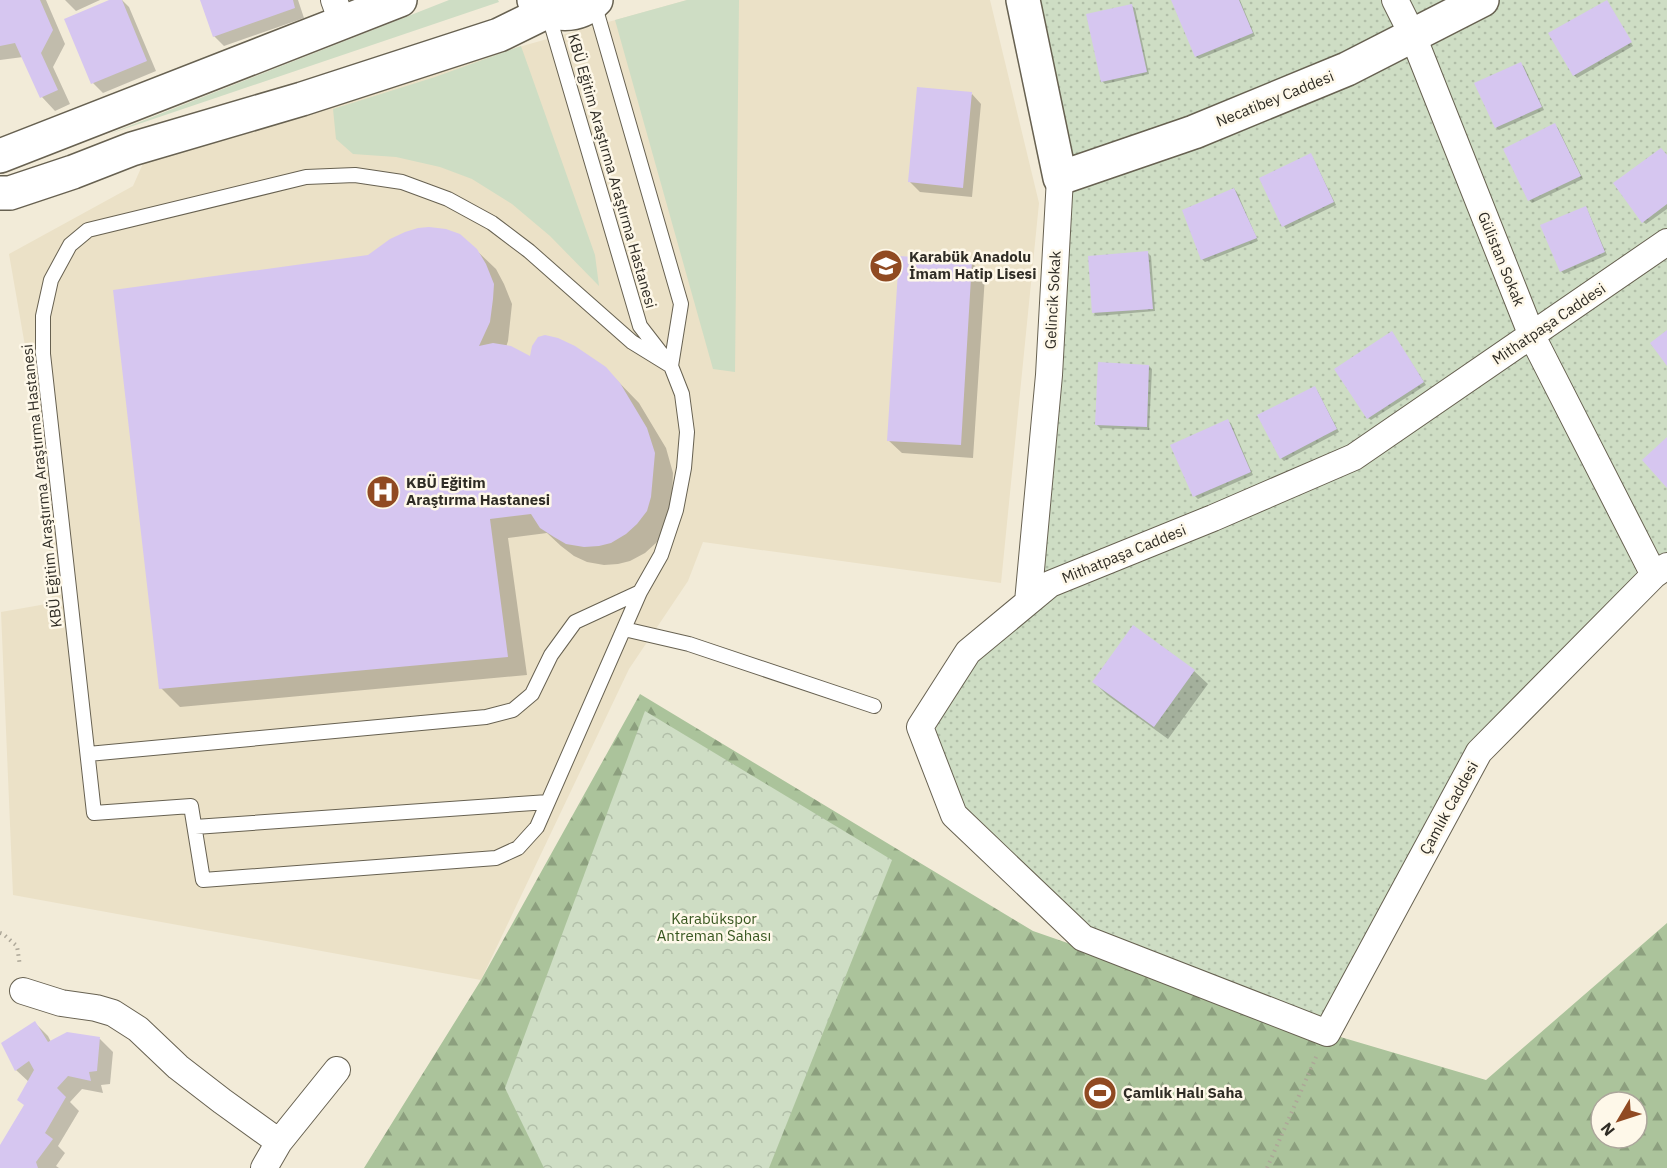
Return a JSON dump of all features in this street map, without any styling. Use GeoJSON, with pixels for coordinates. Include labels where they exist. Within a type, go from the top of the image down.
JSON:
{"type":"FeatureCollection","features":[{"type":"Feature","properties":{"kind":"street"},"geometry":{"type":"LineString","coordinates":[[0,156],[338,11],[400,0]]}},
{"type":"Feature","properties":{"kind":"street","name":"Gelincik Sokak"},"geometry":{"type":"LineString","coordinates":[[1023,0],[1060,178],[1049,375],[1028,602]]}},
{"type":"Feature","properties":{"kind":"street","name":"Gülistan Sokak"},"geometry":{"type":"LineString","coordinates":[[1395,0],[1413,36],[1532,336],[1661,570]]}},
{"type":"Feature","properties":{"kind":"street","name":"Necatibey Caddesi"},"geometry":{"type":"LineString","coordinates":[[1060,178],[1205,127],[1347,69],[1482,0]]}},
{"type":"Feature","properties":{"kind":"street"},"geometry":{"type":"LineString","coordinates":[[0,193],[10,193],[132,149],[302,99],[499,35],[541,5],[560,14],[572,14],[584,10],[595,1]]}},
{"type":"Feature","properties":{"kind":"street","name":"Mithatpaşa Caddesi"},"geometry":{"type":"LineString","coordinates":[[1327,1032],[1083,938],[954,815],[920,728],[968,652],[1050,584],[1213,518],[1354,457],[1667,242]]}},
{"type":"Feature","properties":{"kind":"street","name":"Çamlık Caddesi"},"geometry":{"type":"LineString","coordinates":[[1327,1032],[1479,753],[1661,570]]}},
{"type":"Feature","properties":{"kind":"street"},"geometry":{"type":"LineString","coordinates":[[23,991],[61,1003],[113,1013],[138,1029],[178,1067],[279,1142]]}},
{"type":"Feature","properties":{"kind":"street"},"geometry":{"type":"LineString","coordinates":[[264,1168],[279,1142],[337,1070]]}},
{"type":"Feature","properties":{"kind":"lane","name":"KBÜ Eğitim Araştırma Araştırma Hastanesi"},"geometry":{"type":"LineString","coordinates":[[595,1],[681,304],[671,366]]}},
{"type":"Feature","properties":{"kind":"lane","name":"KBÜ Eğitim Araştırma Araştırma Hastanesi"},"geometry":{"type":"LineString","coordinates":[[541,5],[640,326],[671,366],[682,394],[687,432],[684,468],[676,510],[661,555],[640,592],[537,827],[518,848],[496,858],[203,880],[191,806],[94,813],[43,354],[43,316],[51,280],[70,245],[88,230],[306,177],[356,175],[402,182],[448,199],[492,223],[529,251],[632,342],[671,366]]}},
{"type":"Feature","properties":{"kind":"lane"},"geometry":{"type":"LineString","coordinates":[[88,754],[486,717],[513,710],[532,694],[551,655],[575,622],[640,592]]}},
{"type":"Feature","properties":{"kind":"lane"},"geometry":{"type":"LineString","coordinates":[[624,629],[689,644],[874,706]]}},
{"type":"Feature","properties":{"kind":"lane"},"geometry":{"type":"LineString","coordinates":[[195,827],[548,802]]}},
{"type":"Feature","properties":{"kind":"path"},"geometry":{"type":"LineString","coordinates":[[0,933],[17,946],[23,991]]}},
{"type":"Feature","properties":{"kind":"path"},"geometry":{"type":"LineString","coordinates":[[1267,1168],[1327,1032]]}},
{"type":"Feature","properties":{"kind":"shaded area","name":"KBÜ Eğitim Araştırma Hastanesi"},"geometry":{"type":"Polygon","coordinates":[[[687,0],[990,0],[1039,203],[1001,583],[703,542],[688,581],[629,669],[481,980],[13,895],[1,612],[52,603],[45,461],[9,254],[133,186],[149,150],[687,0]]]}},
{"type":"Feature","properties":{"kind":"green space"},"geometry":{"type":"Polygon","coordinates":[[[449,0],[498,0],[499,2],[109,134],[449,0]]]}},
{"type":"Feature","properties":{"kind":"green space"},"geometry":{"type":"Polygon","coordinates":[[[687,0],[739,0],[735,372],[713,369],[615,20],[687,0]]]}},
{"type":"Feature","properties":{"kind":"green space"},"geometry":{"type":"Polygon","coordinates":[[[1023,0],[1667,0],[1667,566],[1479,753],[1327,1033],[1083,938],[954,815],[920,727],[968,652],[1028,602],[1060,178],[1023,0]]]}},
{"type":"Feature","properties":{"kind":"green space"},"geometry":{"type":"Polygon","coordinates":[[[521,46],[595,255],[599,286],[550,236],[512,204],[472,179],[440,167],[396,157],[353,154],[336,139],[333,109],[435,77],[521,46]]]}},
{"type":"Feature","properties":{"kind":"green space"},"geometry":{"type":"Polygon","coordinates":[[[640,694],[1033,931],[1327,1033],[1486,1080],[1667,923],[1667,1168],[364,1168],[481,980],[640,694]]]}},
{"type":"Feature","properties":{"kind":"green space","name":"Karabükspor Antreman Sahası"},"geometry":{"type":"Polygon","coordinates":[[[645,711],[892,860],[769,1168],[544,1168],[505,1088],[645,711]]]}},
{"type":"Feature","properties":{"kind":"building"},"geometry":{"type":"Polygon","coordinates":[[[0,0],[40,0],[53,30],[41,53],[58,90],[40,98],[15,43],[0,46],[0,0]]]}},
{"type":"Feature","properties":{"kind":"building"},"geometry":{"type":"Polygon","coordinates":[[[109,0],[122,0],[147,61],[91,84],[64,19],[109,0]]]}},
{"type":"Feature","properties":{"kind":"building"},"geometry":{"type":"Polygon","coordinates":[[[200,0],[293,0],[295,8],[213,37],[200,0]]]}},
{"type":"Feature","properties":{"kind":"building"},"geometry":{"type":"Polygon","coordinates":[[[1171,0],[1239,0],[1253,33],[1195,57],[1171,0]]]}},
{"type":"Feature","properties":{"kind":"building"},"geometry":{"type":"Polygon","coordinates":[[[1607,0],[1632,42],[1573,76],[1548,33],[1607,0]]]}},
{"type":"Feature","properties":{"kind":"building"},"geometry":{"type":"Polygon","coordinates":[[[1132,4],[1147,72],[1101,82],[1086,14],[1132,4]]]}},
{"type":"Feature","properties":{"kind":"building"},"geometry":{"type":"Polygon","coordinates":[[[1521,62],[1542,107],[1495,128],[1474,83],[1521,62]]]}},
{"type":"Feature","properties":{"kind":"building"},"geometry":{"type":"Polygon","coordinates":[[[917,87],[972,92],[963,188],[908,182],[917,87]]]}},
{"type":"Feature","properties":{"kind":"building"},"geometry":{"type":"Polygon","coordinates":[[[1555,123],[1581,176],[1528,201],[1503,149],[1555,123]]]}},
{"type":"Feature","properties":{"kind":"building"},"geometry":{"type":"Polygon","coordinates":[[[1661,148],[1667,155],[1667,204],[1642,223],[1613,183],[1661,148]]]}},
{"type":"Feature","properties":{"kind":"building"},"geometry":{"type":"Polygon","coordinates":[[[1311,153],[1334,202],[1282,227],[1259,178],[1311,153]]]}},
{"type":"Feature","properties":{"kind":"building"},"geometry":{"type":"Polygon","coordinates":[[[1234,188],[1257,238],[1201,260],[1182,210],[1234,188]]]}},
{"type":"Feature","properties":{"kind":"building"},"geometry":{"type":"Polygon","coordinates":[[[1586,206],[1605,252],[1560,272],[1540,225],[1586,206]]]}},
{"type":"Feature","properties":{"kind":"building"},"geometry":{"type":"Polygon","coordinates":[[[429,227],[460,234],[477,249],[486,264],[494,284],[493,299],[490,322],[479,346],[493,343],[511,346],[530,356],[532,346],[538,337],[545,335],[558,338],[575,346],[606,367],[620,383],[647,428],[655,453],[651,497],[647,511],[626,534],[611,543],[584,547],[566,544],[554,537],[540,528],[531,514],[490,519],[508,657],[159,689],[113,290],[368,255],[390,239],[405,232],[429,227]]]}},
{"type":"Feature","properties":{"kind":"building"},"geometry":{"type":"Polygon","coordinates":[[[1148,251],[1153,309],[1092,313],[1088,256],[1148,251]]]}},
{"type":"Feature","properties":{"kind":"building"},"geometry":{"type":"Polygon","coordinates":[[[899,256],[972,261],[961,445],[887,441],[899,256]]]}},
{"type":"Feature","properties":{"kind":"building"},"geometry":{"type":"Polygon","coordinates":[[[1667,330],[1667,366],[1650,343],[1667,330]]]}},
{"type":"Feature","properties":{"kind":"building"},"geometry":{"type":"Polygon","coordinates":[[[1392,331],[1424,382],[1367,419],[1334,369],[1392,331]]]}},
{"type":"Feature","properties":{"kind":"building"},"geometry":{"type":"Polygon","coordinates":[[[1098,362],[1149,365],[1147,427],[1095,425],[1098,362]]]}},
{"type":"Feature","properties":{"kind":"building"},"geometry":{"type":"Polygon","coordinates":[[[1315,386],[1337,429],[1280,459],[1257,415],[1315,386]]]}},
{"type":"Feature","properties":{"kind":"building"},"geometry":{"type":"Polygon","coordinates":[[[1228,419],[1251,472],[1193,497],[1170,445],[1228,419]]]}},
{"type":"Feature","properties":{"kind":"building"},"geometry":{"type":"Polygon","coordinates":[[[1667,437],[1667,488],[1642,460],[1667,437]]]}},
{"type":"Feature","properties":{"kind":"building"},"geometry":{"type":"Polygon","coordinates":[[[1133,625],[1195,670],[1154,727],[1092,682],[1133,625]]]}},
{"type":"Feature","properties":{"kind":"building"},"geometry":{"type":"Polygon","coordinates":[[[35,1021],[48,1042],[67,1032],[100,1037],[97,1071],[89,1072],[91,1081],[68,1076],[57,1088],[66,1097],[45,1133],[53,1139],[36,1162],[38,1168],[0,1168],[0,1145],[24,1105],[17,1100],[34,1070],[29,1061],[15,1071],[1,1043],[35,1021]]]}},
{"type":"Feature","properties":{"kind":"place","name":"Karabük Anadolu İmam Hatip Lisesi"},"geometry":{"type":"Point","coordinates":[886,266]}},
{"type":"Feature","properties":{"kind":"place","name":"KBÜ Eğitim Araştırma Hastanesi"},"geometry":{"type":"Point","coordinates":[383,492]}},
{"type":"Feature","properties":{"kind":"place","name":"Çamlık Halı Saha"},"geometry":{"type":"Point","coordinates":[1100,1093]}}]}
